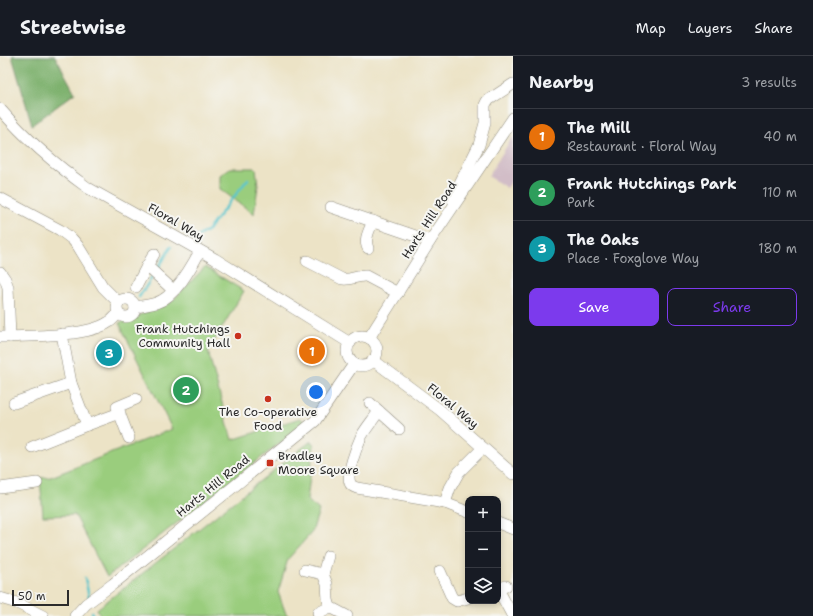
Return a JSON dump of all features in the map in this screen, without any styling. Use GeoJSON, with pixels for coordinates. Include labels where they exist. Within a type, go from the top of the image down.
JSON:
{"type":"FeatureCollection","features":[{"type":"Feature","properties":{"kind":"street"},"geometry":{"type":"LineString","coordinates":[[454,205],[451,200],[452,196],[479,145],[484,123],[485,105],[513,84]]}},
{"type":"Feature","properties":{"kind":"street","name":"Floral Way"},"geometry":{"type":"LineString","coordinates":[[0,109],[35,146],[88,188],[215,259],[350,343]]}},
{"type":"Feature","properties":{"kind":"street","name":"Harts Hill Road"},"geometry":{"type":"LineString","coordinates":[[369,338],[430,241],[513,118]]}},
{"type":"Feature","properties":{"kind":"street"},"geometry":{"type":"LineString","coordinates":[[0,198],[60,230],[72,239],[123,317],[130,316],[134,312],[135,307],[157,303],[164,299],[188,273],[200,251]]}},
{"type":"Feature","properties":{"kind":"street"},"geometry":{"type":"LineString","coordinates":[[331,207],[430,241]]}},
{"type":"Feature","properties":{"kind":"street"},"geometry":{"type":"LineString","coordinates":[[368,248],[366,244],[367,237],[373,221]]}},
{"type":"Feature","properties":{"kind":"street"},"geometry":{"type":"LineString","coordinates":[[136,287],[151,270],[154,254]]}},
{"type":"Feature","properties":{"kind":"street"},"geometry":{"type":"LineString","coordinates":[[307,261],[342,279],[348,280],[360,276],[366,276],[398,293]]}},
{"type":"Feature","properties":{"kind":"street"},"geometry":{"type":"LineString","coordinates":[[151,270],[173,290]]}},
{"type":"Feature","properties":{"kind":"street"},"geometry":{"type":"LineString","coordinates":[[0,272],[8,287],[5,337],[62,334],[100,327],[109,322],[118,308]]}},
{"type":"Feature","properties":{"kind":"street"},"geometry":{"type":"LineString","coordinates":[[62,334],[70,383],[87,425]]}},
{"type":"Feature","properties":{"kind":"street"},"geometry":{"type":"LineString","coordinates":[[356,337],[369,338],[373,341],[377,348],[377,353],[373,360],[367,365],[354,364],[348,357],[347,352],[350,343],[356,337]]}},
{"type":"Feature","properties":{"kind":"street","name":"Floral Way"},"geometry":{"type":"LineString","coordinates":[[373,360],[440,410],[513,474]]}},
{"type":"Feature","properties":{"kind":"street","name":"Harts Hill Road"},"geometry":{"type":"LineString","coordinates":[[75,616],[97,594],[113,584],[315,421],[354,364]]}},
{"type":"Feature","properties":{"kind":"street"},"geometry":{"type":"LineString","coordinates":[[14,403],[70,383]]}},
{"type":"Feature","properties":{"kind":"street"},"geometry":{"type":"LineString","coordinates":[[129,438],[117,407],[136,399]]}},
{"type":"Feature","properties":{"kind":"street"},"geometry":{"type":"LineString","coordinates":[[370,403],[399,429]]}},
{"type":"Feature","properties":{"kind":"street"},"geometry":{"type":"LineString","coordinates":[[379,412],[367,428],[355,451],[349,480],[351,484],[355,487],[373,491],[444,503],[465,511]]}},
{"type":"Feature","properties":{"kind":"street"},"geometry":{"type":"LineString","coordinates":[[32,447],[120,413]]}},
{"type":"Feature","properties":{"kind":"street"},"geometry":{"type":"LineString","coordinates":[[444,503],[459,472],[483,448]]}},
{"type":"Feature","properties":{"kind":"street"},"geometry":{"type":"LineString","coordinates":[[0,488],[37,482]]}},
{"type":"Feature","properties":{"kind":"street"},"geometry":{"type":"LineString","coordinates":[[501,524],[513,529]]}},
{"type":"Feature","properties":{"kind":"street"},"geometry":{"type":"LineString","coordinates":[[328,556],[323,574],[327,584],[330,607],[347,616]]}},
{"type":"Feature","properties":{"kind":"street"},"geometry":{"type":"LineString","coordinates":[[305,570],[323,574]]}},
{"type":"Feature","properties":{"kind":"street"},"geometry":{"type":"LineString","coordinates":[[440,579],[452,598],[457,601],[465,599]]}},
{"type":"Feature","properties":{"kind":"street"},"geometry":{"type":"LineString","coordinates":[[506,586],[498,589],[512,615]]}},
{"type":"Feature","properties":{"kind":"street"},"geometry":{"type":"LineString","coordinates":[[0,598],[17,603],[43,616]]}},
{"type":"Feature","properties":{"kind":"street"},"geometry":{"type":"LineString","coordinates":[[318,613],[330,607]]}},
{"type":"Feature","properties":{"kind":"shaded area"},"geometry":{"type":"Polygon","coordinates":[[[512,138],[513,179],[507,188],[488,176],[512,138]]]}},
{"type":"Feature","properties":{"kind":"green space"},"geometry":{"type":"Polygon","coordinates":[[[12,56],[55,56],[75,93],[32,125],[12,56]]]}},
{"type":"Feature","properties":{"kind":"green space"},"geometry":{"type":"Polygon","coordinates":[[[230,168],[256,168],[258,186],[254,214],[220,189],[220,175],[230,168]]]}},
{"type":"Feature","properties":{"kind":"green space"},"geometry":{"type":"Polygon","coordinates":[[[205,267],[244,291],[208,351],[232,440],[300,418],[306,423],[107,577],[75,515],[43,516],[40,478],[51,477],[172,429],[119,323],[170,303],[205,267]]]}},
{"type":"Feature","properties":{"kind":"green space"},"geometry":{"type":"Polygon","coordinates":[[[311,441],[314,445],[307,500],[319,510],[312,532],[288,559],[278,592],[286,614],[289,616],[100,616],[97,609],[311,441]]]}},
{"type":"Feature","properties":{"kind":"waterway"},"geometry":{"type":"LineString","coordinates":[[194,239],[208,230],[248,179]]}},
{"type":"Feature","properties":{"kind":"waterway"},"geometry":{"type":"LineString","coordinates":[[157,270],[171,247]]}},
{"type":"Feature","properties":{"kind":"waterway"},"geometry":{"type":"LineString","coordinates":[[139,297],[153,276]]}},
{"type":"Feature","properties":{"kind":"waterway"},"geometry":{"type":"LineString","coordinates":[[85,578],[89,597]]}},
{"type":"Feature","properties":{"kind":"waterway"},"geometry":{"type":"LineString","coordinates":[[92,612],[93,616]]}},
{"type":"Feature","properties":{"kind":"place","name":"Frank Hutchings Community Hall"},"geometry":{"type":"Point","coordinates":[238,336]}},
{"type":"Feature","properties":{"kind":"place","name":"The Mill"},"geometry":{"type":"Point","coordinates":[312,351]}},
{"type":"Feature","properties":{"kind":"place","name":"The Oaks"},"geometry":{"type":"Point","coordinates":[109,353]}},
{"type":"Feature","properties":{"kind":"place","name":"Frank Hutchings Park"},"geometry":{"type":"Point","coordinates":[186,390]}},
{"type":"Feature","properties":{"kind":"place","name":"The Co-operative Food"},"geometry":{"type":"Point","coordinates":[268,399]}},
{"type":"Feature","properties":{"kind":"place","name":"Bradley Moore Square"},"geometry":{"type":"Point","coordinates":[270,463]}}]}
